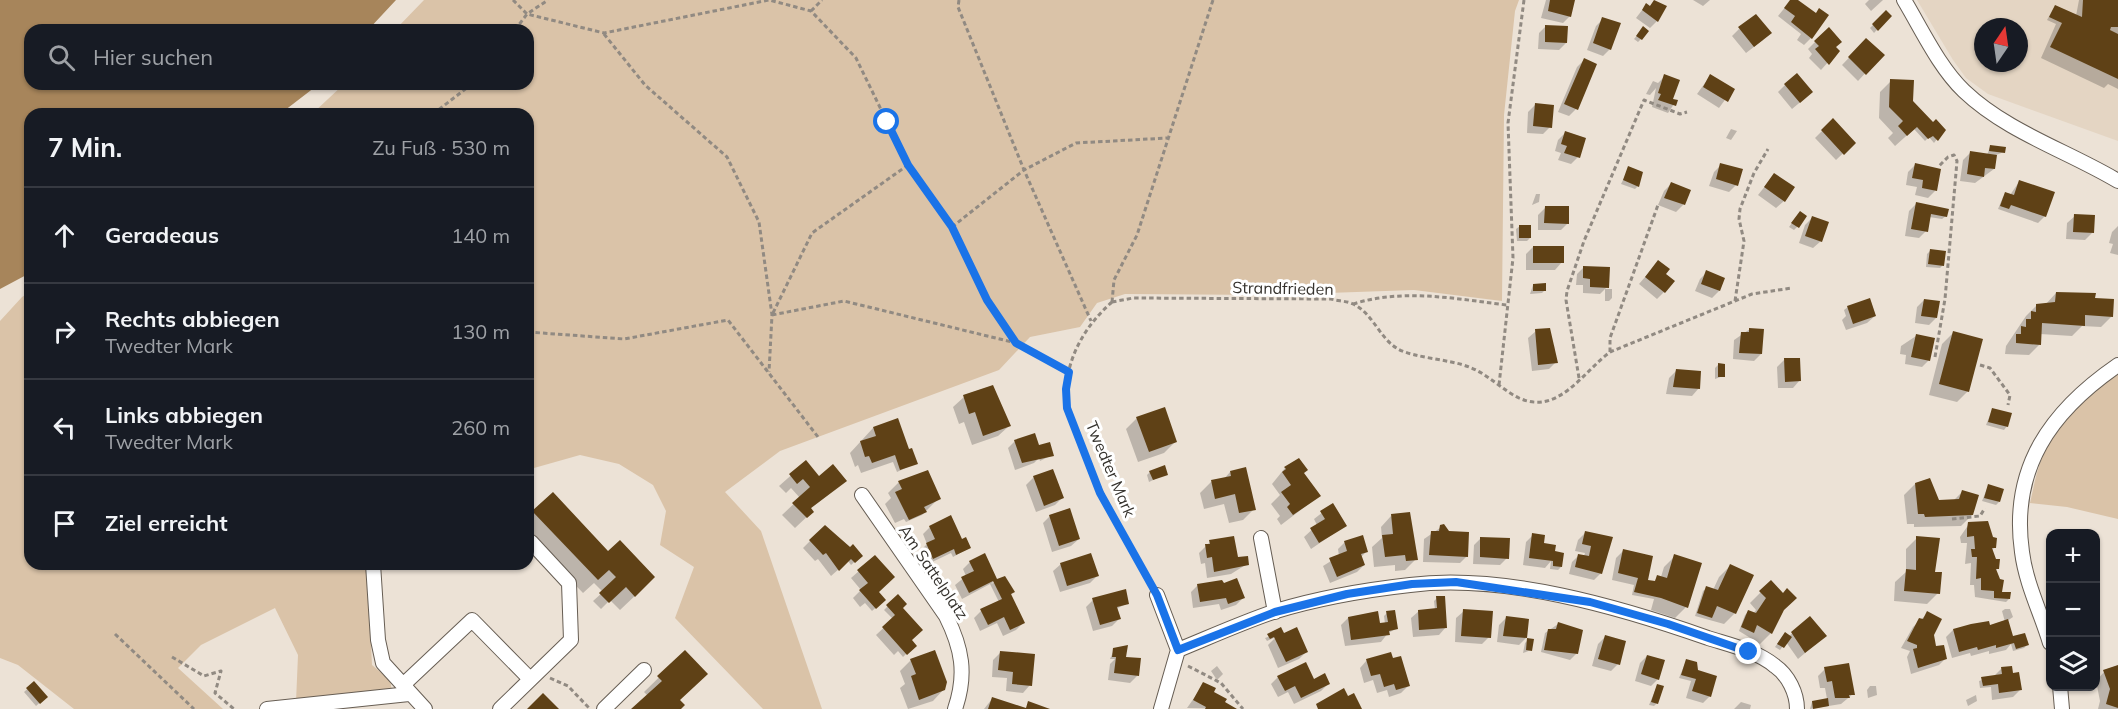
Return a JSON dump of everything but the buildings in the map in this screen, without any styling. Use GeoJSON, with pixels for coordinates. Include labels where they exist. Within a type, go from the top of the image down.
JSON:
{"type":"FeatureCollection","features":[{"type":"Feature","properties":{"kind":"street"},"geometry":{"type":"LineString","coordinates":[[1904,0],[1953,79],[1978,102],[2007,122],[2118,181]]}},
{"type":"Feature","properties":{"kind":"street"},"geometry":{"type":"LineString","coordinates":[[2048,637],[2035,604],[2022,554],[2020,501],[2034,457],[2049,428],[2097,380],[2118,365]]}},
{"type":"Feature","properties":{"kind":"street","name":"Am Sattelplatz"},"geometry":{"type":"LineString","coordinates":[[862,495],[946,616],[957,638],[963,671],[955,709]]}},
{"type":"Feature","properties":{"kind":"street"},"geometry":{"type":"LineString","coordinates":[[1262,538],[1275,612]]}},
{"type":"Feature","properties":{"kind":"street"},"geometry":{"type":"LineString","coordinates":[[500,709],[570,640],[569,583],[534,545]]}},
{"type":"Feature","properties":{"kind":"street"},"geometry":{"type":"LineString","coordinates":[[373,570],[378,640],[383,663],[425,709]]}},
{"type":"Feature","properties":{"kind":"street"},"geometry":{"type":"LineString","coordinates":[[1176,656],[1275,612],[1347,594],[1412,584],[1456,582],[1590,602],[1668,624],[1749,652],[1776,666],[1793,688],[1797,709]]}},
{"type":"Feature","properties":{"kind":"street"},"geometry":{"type":"LineString","coordinates":[[1157,595],[1176,656],[1161,709]]}},
{"type":"Feature","properties":{"kind":"street"},"geometry":{"type":"LineString","coordinates":[[267,709],[406,689],[472,620],[534,675]]}},
{"type":"Feature","properties":{"kind":"street"},"geometry":{"type":"LineString","coordinates":[[604,709],[644,670]]}},
{"type":"Feature","properties":{"kind":"street"},"geometry":{"type":"LineString","coordinates":[[2060,691],[2062,709]]}},
{"type":"Feature","properties":{"kind":"path"},"geometry":{"type":"LineString","coordinates":[[513,0],[527,14],[604,33],[770,0],[811,11],[856,58],[908,165],[952,227],[987,300],[1016,343]]}},
{"type":"Feature","properties":{"kind":"path"},"geometry":{"type":"LineString","coordinates":[[520,24],[527,14],[548,0]]}},
{"type":"Feature","properties":{"kind":"path"},"geometry":{"type":"LineString","coordinates":[[811,11],[822,0]]}},
{"type":"Feature","properties":{"kind":"path"},"geometry":{"type":"LineString","coordinates":[[959,0],[958,7],[1024,170],[1091,321]]}},
{"type":"Feature","properties":{"kind":"path"},"geometry":{"type":"LineString","coordinates":[[1112,302],[1114,280],[1137,235],[1213,0]]}},
{"type":"Feature","properties":{"kind":"path"},"geometry":{"type":"LineString","coordinates":[[1499,385],[1514,258],[1508,123],[1524,0]]}},
{"type":"Feature","properties":{"kind":"path"},"geometry":{"type":"LineString","coordinates":[[604,33],[645,85],[727,157],[759,222],[772,315],[769,372]]}},
{"type":"Feature","properties":{"kind":"path"},"geometry":{"type":"LineString","coordinates":[[441,108],[464,90]]}},
{"type":"Feature","properties":{"kind":"path"},"geometry":{"type":"LineString","coordinates":[[1579,378],[1566,300],[1584,241],[1644,99],[1680,114],[1687,112]]}},
{"type":"Feature","properties":{"kind":"path"},"geometry":{"type":"LineString","coordinates":[[952,227],[1024,170],[1076,143],[1167,138]]}},
{"type":"Feature","properties":{"kind":"path"},"geometry":{"type":"LineString","coordinates":[[1735,301],[1744,241],[1739,219],[1740,209],[1754,173],[1768,149]]}},
{"type":"Feature","properties":{"kind":"path"},"geometry":{"type":"LineString","coordinates":[[1935,357],[1946,299],[1958,160],[1954,155],[1948,157],[1939,166]]}},
{"type":"Feature","properties":{"kind":"path"},"geometry":{"type":"LineString","coordinates":[[772,315],[812,233],[908,165]]}},
{"type":"Feature","properties":{"kind":"path"},"geometry":{"type":"LineString","coordinates":[[1610,352],[1610,338],[1658,205]]}},
{"type":"Feature","properties":{"kind":"path","name":"Strandfrieden"},"geometry":{"type":"LineString","coordinates":[[1112,302],[1133,298],[1331,299],[1353,304],[1367,314],[1384,339],[1400,350],[1473,368],[1519,398],[1536,403],[1551,401],[1566,393],[1579,378],[1610,352],[1752,294],[1792,288]]}},
{"type":"Feature","properties":{"kind":"path"},"geometry":{"type":"LineString","coordinates":[[1353,304],[1414,294],[1507,305]]}},
{"type":"Feature","properties":{"kind":"path"},"geometry":{"type":"LineString","coordinates":[[772,315],[844,301],[1016,343],[1069,372]]}},
{"type":"Feature","properties":{"kind":"path","name":"Twedter Mark"},"geometry":{"type":"LineString","coordinates":[[1112,302],[1091,321],[1079,343],[1069,372],[1066,389],[1067,408],[1100,493],[1157,595]]}},
{"type":"Feature","properties":{"kind":"path"},"geometry":{"type":"LineString","coordinates":[[534,332],[624,339],[728,320],[818,437]]}},
{"type":"Feature","properties":{"kind":"path"},"geometry":{"type":"LineString","coordinates":[[1980,365],[1990,368],[2010,395],[2008,405]]}},
{"type":"Feature","properties":{"kind":"path"},"geometry":{"type":"LineString","coordinates":[[1952,519],[1980,516],[1985,508]]}},
{"type":"Feature","properties":{"kind":"path"},"geometry":{"type":"LineString","coordinates":[[115,634],[194,709]]}},
{"type":"Feature","properties":{"kind":"path"},"geometry":{"type":"LineString","coordinates":[[1176,656],[1221,683],[1243,709]]}},
{"type":"Feature","properties":{"kind":"path"},"geometry":{"type":"LineString","coordinates":[[172,657],[204,676],[222,671],[215,693],[234,709]]}},
{"type":"Feature","properties":{"kind":"path"},"geometry":{"type":"LineString","coordinates":[[534,675],[568,686],[590,709]]}},
{"type":"Feature","properties":{"kind":"shaded area"},"geometry":{"type":"Polygon","coordinates":[[[0,0],[396,0],[374,24],[24,24],[24,90],[311,90],[288,108],[24,108],[24,276],[0,289],[0,0]]]}},
{"type":"Feature","properties":{"kind":"shaded area"},"geometry":{"type":"Polygon","coordinates":[[[424,0],[1519,0],[1515,11],[1504,115],[1502,301],[1414,290],[1269,295],[1125,294],[1097,303],[1080,327],[1030,337],[999,370],[780,451],[725,492],[761,531],[822,709],[763,709],[675,618],[694,567],[660,545],[666,511],[653,485],[619,464],[580,455],[534,468],[534,108],[318,108],[338,90],[534,90],[534,24],[401,24],[424,0]]]}},
{"type":"Feature","properties":{"kind":"shaded area"},"geometry":{"type":"Polygon","coordinates":[[[1917,0],[2118,0],[2118,141],[1988,94],[1966,78],[1917,0]]]}},
{"type":"Feature","properties":{"kind":"shaded area"},"geometry":{"type":"Polygon","coordinates":[[[24,296],[24,570],[367,570],[372,665],[390,680],[392,691],[296,702],[298,655],[275,608],[201,645],[178,668],[223,709],[74,709],[18,665],[0,658],[0,321],[24,296]]]}},
{"type":"Feature","properties":{"kind":"shaded area"},"geometry":{"type":"Polygon","coordinates":[[[2118,374],[2118,519],[2067,507],[2030,503],[2039,466],[2052,440],[2083,403],[2118,374]]]}},
{"type":"Feature","properties":{"kind":"route"},"geometry":{"type":"LineString","coordinates":[[887,122],[908,165],[952,227],[987,300],[1016,343],[1069,372],[1066,389],[1067,408],[1100,493],[1157,595],[1178,650],[1275,612],[1347,594],[1412,584],[1456,582],[1517,589],[1590,602],[1668,624],[1749,652]]}}]}
